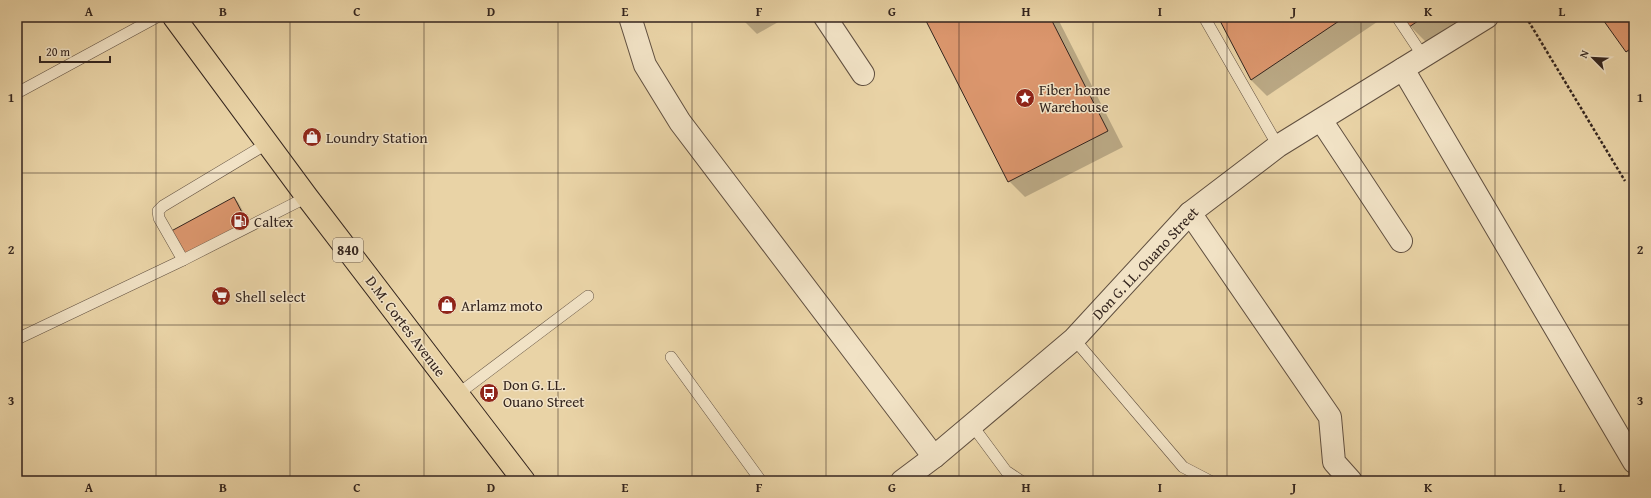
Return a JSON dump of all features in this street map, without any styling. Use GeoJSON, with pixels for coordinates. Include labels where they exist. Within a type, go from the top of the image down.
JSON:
{"type":"FeatureCollection","features":[{"type":"Feature","properties":{"kind":"highway","name":"D.M. Cortes Avenue"},"geometry":{"type":"LineString","coordinates":[[174,17],[307,197],[524,481]]}},
{"type":"Feature","properties":{"kind":"street"},"geometry":{"type":"LineString","coordinates":[[630,17],[646,65],[680,122],[934,457]]}},
{"type":"Feature","properties":{"kind":"street"},"geometry":{"type":"LineString","coordinates":[[825,17],[863,74]]}},
{"type":"Feature","properties":{"kind":"street","name":"Don G. LL. Ouano Street"},"geometry":{"type":"LineString","coordinates":[[902,481],[934,457],[1074,339],[1190,213],[1278,146],[1487,17]]}},
{"type":"Feature","properties":{"kind":"street"},"geometry":{"type":"LineString","coordinates":[[1403,69],[1634,462]]}},
{"type":"Feature","properties":{"kind":"street"},"geometry":{"type":"LineString","coordinates":[[1321,120],[1401,241]]}},
{"type":"Feature","properties":{"kind":"street"},"geometry":{"type":"LineString","coordinates":[[1190,213],[1330,416],[1334,462],[1351,481]]}},
{"type":"Feature","properties":{"kind":"lane"},"geometry":{"type":"LineString","coordinates":[[17,93],[157,17]]}},
{"type":"Feature","properties":{"kind":"lane"},"geometry":{"type":"LineString","coordinates":[[1204,17],[1278,146]]}},
{"type":"Feature","properties":{"kind":"lane"},"geometry":{"type":"LineString","coordinates":[[1397,17],[1423,56]]}},
{"type":"Feature","properties":{"kind":"lane"},"geometry":{"type":"LineString","coordinates":[[183,260],[158,218],[158,211],[163,206],[268,143]]}},
{"type":"Feature","properties":{"kind":"lane"},"geometry":{"type":"LineString","coordinates":[[17,339],[183,260],[307,197]]}},
{"type":"Feature","properties":{"kind":"lane"},"geometry":{"type":"LineString","coordinates":[[458,394],[588,296]]}},
{"type":"Feature","properties":{"kind":"lane"},"geometry":{"type":"LineString","coordinates":[[1074,339],[1183,467],[1210,481]]}},
{"type":"Feature","properties":{"kind":"lane"},"geometry":{"type":"LineString","coordinates":[[671,357],[761,481]]}},
{"type":"Feature","properties":{"kind":"lane"},"geometry":{"type":"LineString","coordinates":[[972,425],[1006,471],[1021,481]]}},
{"type":"Feature","properties":{"kind":"path"},"geometry":{"type":"LineString","coordinates":[[1526,17],[1625,181]]}},
{"type":"Feature","properties":{"kind":"building"},"geometry":{"type":"Polygon","coordinates":[[[924,17],[1050,17],[1108,131],[1008,182],[924,17]]]}},
{"type":"Feature","properties":{"kind":"building"},"geometry":{"type":"Polygon","coordinates":[[[1218,17],[1345,17],[1251,80],[1218,17]]]}},
{"type":"Feature","properties":{"kind":"building"},"geometry":{"type":"Polygon","coordinates":[[[1403,17],[1424,17],[1409,27],[1403,17]]]}},
{"type":"Feature","properties":{"kind":"building"},"geometry":{"type":"Polygon","coordinates":[[[1601,17],[1634,17],[1634,46],[1626,52],[1601,17]]]}},
{"type":"Feature","properties":{"kind":"building"},"geometry":{"type":"Polygon","coordinates":[[[234,197],[247,222],[177,259],[164,235],[234,197]]]}},
{"type":"Feature","properties":{"kind":"building"},"geometry":{"type":"Polygon","coordinates":[[[1624,476],[1627,481],[1616,481],[1624,476]]]}},
{"type":"Feature","properties":{"kind":"place","name":"Fiber home Warehouse"},"geometry":{"type":"Point","coordinates":[1025,98]}},
{"type":"Feature","properties":{"kind":"place","name":"Loundry Station"},"geometry":{"type":"Point","coordinates":[312,137]}},
{"type":"Feature","properties":{"kind":"place","name":"Caltex"},"geometry":{"type":"Point","coordinates":[240,221]}},
{"type":"Feature","properties":{"kind":"place","name":"Shell select"},"geometry":{"type":"Point","coordinates":[221,296]}},
{"type":"Feature","properties":{"kind":"place","name":"Arlamz moto"},"geometry":{"type":"Point","coordinates":[447,305]}},
{"type":"Feature","properties":{"kind":"place","name":"Don G. LL. Ouano Street"},"geometry":{"type":"Point","coordinates":[489,393]}}]}
